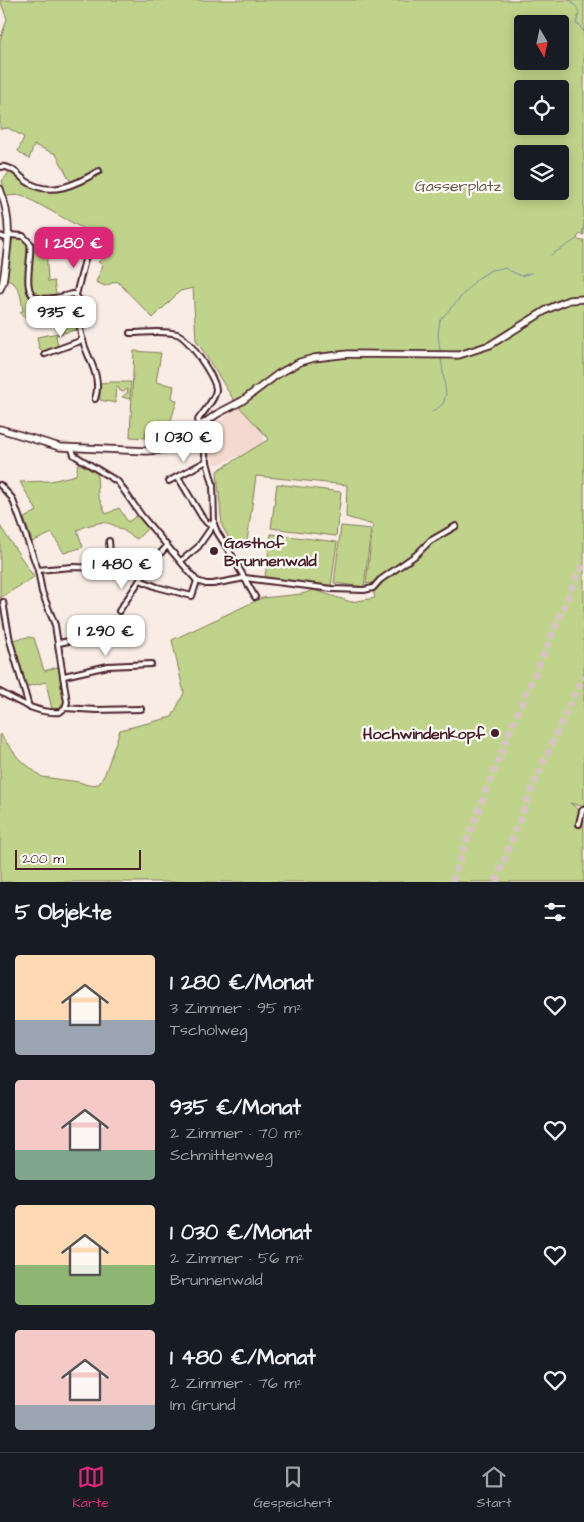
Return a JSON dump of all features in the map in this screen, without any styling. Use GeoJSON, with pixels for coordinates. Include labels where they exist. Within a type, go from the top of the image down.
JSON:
{"type":"FeatureCollection","features":[{"type":"Feature","properties":{"kind":"main road"},"geometry":{"type":"LineString","coordinates":[[0,189],[6,204],[9,237],[3,282],[0,289]]}},
{"type":"Feature","properties":{"kind":"main road"},"geometry":{"type":"LineString","coordinates":[[0,429],[54,446],[72,449],[159,450],[176,443],[227,408],[234,401],[248,396],[286,369],[314,358],[348,354],[458,355],[490,345],[548,309],[569,300],[584,299]]}},
{"type":"Feature","properties":{"kind":"street"},"geometry":{"type":"LineString","coordinates":[[0,167],[7,166],[33,185],[51,189],[68,186],[99,171]]}},
{"type":"Feature","properties":{"kind":"street"},"geometry":{"type":"LineString","coordinates":[[0,236],[24,236],[30,243],[28,287],[34,297],[42,299],[73,294],[76,296]]}},
{"type":"Feature","properties":{"kind":"street"},"geometry":{"type":"LineString","coordinates":[[88,248],[76,296],[78,298],[83,340],[97,380],[98,391],[95,400]]}},
{"type":"Feature","properties":{"kind":"street"},"geometry":{"type":"LineString","coordinates":[[130,333],[170,333],[178,335],[187,341],[201,359],[215,386],[214,396],[198,420],[206,428],[204,449],[213,484],[214,524],[216,532],[245,578],[254,597]]}},
{"type":"Feature","properties":{"kind":"street"},"geometry":{"type":"LineString","coordinates":[[45,354],[83,340]]}},
{"type":"Feature","properties":{"kind":"street"},"geometry":{"type":"LineString","coordinates":[[72,449],[74,455],[118,482],[139,511],[197,581],[206,584],[245,578],[332,589],[364,590],[373,588],[375,583],[416,555],[430,541],[456,526]]}},
{"type":"Feature","properties":{"kind":"street"},"geometry":{"type":"LineString","coordinates":[[169,481],[206,461]]}},
{"type":"Feature","properties":{"kind":"street"},"geometry":{"type":"LineString","coordinates":[[178,477],[202,517],[207,523],[214,524]]}},
{"type":"Feature","properties":{"kind":"street"},"geometry":{"type":"LineString","coordinates":[[0,485],[12,498],[38,570],[42,592],[55,625],[67,702],[63,711],[56,712],[29,707],[0,692]]}},
{"type":"Feature","properties":{"kind":"street"},"geometry":{"type":"LineString","coordinates":[[181,561],[198,546],[214,524]]}},
{"type":"Feature","properties":{"kind":"street"},"geometry":{"type":"LineString","coordinates":[[38,570],[72,567],[110,568],[109,541]]}},
{"type":"Feature","properties":{"kind":"street"},"geometry":{"type":"LineString","coordinates":[[119,611],[150,565],[168,546]]}},
{"type":"Feature","properties":{"kind":"street"},"geometry":{"type":"LineString","coordinates":[[140,580],[157,587],[192,596],[197,581]]}},
{"type":"Feature","properties":{"kind":"street"},"geometry":{"type":"LineString","coordinates":[[4,602],[10,641],[29,707]]}},
{"type":"Feature","properties":{"kind":"street"},"geometry":{"type":"LineString","coordinates":[[59,643],[104,629],[131,636]]}},
{"type":"Feature","properties":{"kind":"street"},"geometry":{"type":"LineString","coordinates":[[64,676],[108,666],[151,664]]}},
{"type":"Feature","properties":{"kind":"street"},"geometry":{"type":"LineString","coordinates":[[65,708],[141,710]]}},
{"type":"Feature","properties":{"kind":"street"},"geometry":{"type":"LineString","coordinates":[[579,824],[584,809]]}},
{"type":"Feature","properties":{"kind":"shaded area"},"geometry":{"type":"Polygon","coordinates":[[[239,407],[264,435],[263,442],[250,455],[236,457],[217,465],[211,455],[210,428],[239,407]]]}},
{"type":"Feature","properties":{"kind":"green space","name":"Gasserplatz"},"geometry":{"type":"Polygon","coordinates":[[[0,0],[584,0],[584,235],[580,234],[577,238],[580,241],[584,240],[584,804],[581,806],[570,803],[584,813],[584,882],[0,882],[0,734],[19,759],[42,777],[88,785],[99,784],[105,774],[120,730],[172,717],[184,693],[172,640],[262,598],[302,594],[314,590],[351,602],[375,598],[371,583],[366,584],[373,525],[346,517],[347,485],[256,476],[246,549],[235,549],[222,526],[217,471],[269,439],[235,402],[196,340],[193,288],[180,291],[153,318],[117,281],[105,286],[96,282],[103,265],[98,262],[114,250],[109,243],[22,195],[6,196],[2,181],[12,169],[33,186],[46,191],[73,186],[56,154],[34,145],[29,159],[18,151],[24,137],[8,128],[0,129],[0,40],[7,19],[0,0]]]}},
{"type":"Feature","properties":{"kind":"green space"},"geometry":{"type":"Polygon","coordinates":[[[13,237],[23,239],[28,245],[30,261],[27,281],[28,290],[32,298],[43,300],[71,297],[76,299],[79,329],[56,335],[58,348],[44,352],[39,348],[37,337],[64,332],[62,314],[30,319],[22,316],[20,312],[23,311],[19,292],[15,284],[6,280],[13,237]]]}},
{"type":"Feature","properties":{"kind":"green space"},"geometry":{"type":"Polygon","coordinates":[[[32,243],[46,244],[48,282],[54,281],[56,295],[36,296],[31,290],[32,243]]]}},
{"type":"Feature","properties":{"kind":"green space"},"geometry":{"type":"Polygon","coordinates":[[[134,351],[161,353],[156,382],[174,386],[172,398],[177,401],[167,433],[146,431],[145,438],[130,437],[134,351]]]}},
{"type":"Feature","properties":{"kind":"green space"},"geometry":{"type":"Polygon","coordinates":[[[131,382],[130,399],[122,397],[128,392],[127,389],[123,392],[116,387],[116,403],[100,400],[100,383],[131,382]]]}},
{"type":"Feature","properties":{"kind":"green space"},"geometry":{"type":"Polygon","coordinates":[[[78,463],[97,473],[98,496],[106,514],[119,508],[128,522],[138,515],[148,528],[137,539],[114,525],[102,523],[77,530],[83,547],[64,553],[52,533],[32,542],[24,518],[37,511],[20,482],[51,481],[76,475],[78,463]]]}},
{"type":"Feature","properties":{"kind":"green space"},"geometry":{"type":"Polygon","coordinates":[[[277,484],[341,492],[336,536],[271,528],[277,484]]]}},
{"type":"Feature","properties":{"kind":"green space"},"geometry":{"type":"Polygon","coordinates":[[[0,526],[34,577],[0,598],[0,526]]]}},
{"type":"Feature","properties":{"kind":"green space"},"geometry":{"type":"Polygon","coordinates":[[[341,526],[371,529],[364,587],[334,583],[341,526]]]}},
{"type":"Feature","properties":{"kind":"green space"},"geometry":{"type":"Polygon","coordinates":[[[271,534],[337,542],[331,586],[265,577],[271,534]]]}},
{"type":"Feature","properties":{"kind":"green space"},"geometry":{"type":"Polygon","coordinates":[[[34,638],[44,671],[61,666],[65,697],[63,707],[52,710],[46,682],[25,687],[12,640],[34,638]]]}},
{"type":"Feature","properties":{"kind":"waterway"},"geometry":{"type":"LineString","coordinates":[[570,0],[578,11],[576,24],[580,25],[584,31]]}},
{"type":"Feature","properties":{"kind":"waterway"},"geometry":{"type":"LineString","coordinates":[[584,31],[584,36]]}},
{"type":"Feature","properties":{"kind":"waterway"},"geometry":{"type":"LineString","coordinates":[[582,234],[584,225]]}},
{"type":"Feature","properties":{"kind":"waterway"},"geometry":{"type":"LineString","coordinates":[[551,255],[577,239]]}},
{"type":"Feature","properties":{"kind":"waterway"},"geometry":{"type":"LineString","coordinates":[[440,351],[438,334],[440,320],[477,279],[491,270],[504,268],[521,276],[531,273]]}},
{"type":"Feature","properties":{"kind":"waterway"},"geometry":{"type":"LineString","coordinates":[[432,412],[443,404],[446,394],[441,358]]}},
{"type":"Feature","properties":{"kind":"tunnel"},"geometry":{"type":"LineString","coordinates":[[452,882],[510,731],[584,561]]}},
{"type":"Feature","properties":{"kind":"tunnel"},"geometry":{"type":"LineString","coordinates":[[496,882],[537,777],[584,675]]}},
{"type":"Feature","properties":{"kind":"place","name":"Gasthof Brunnenwald"},"geometry":{"type":"Point","coordinates":[214,551]}},
{"type":"Feature","properties":{"kind":"place","name":"Hochwindenkopf"},"geometry":{"type":"Point","coordinates":[495,733]}}]}
